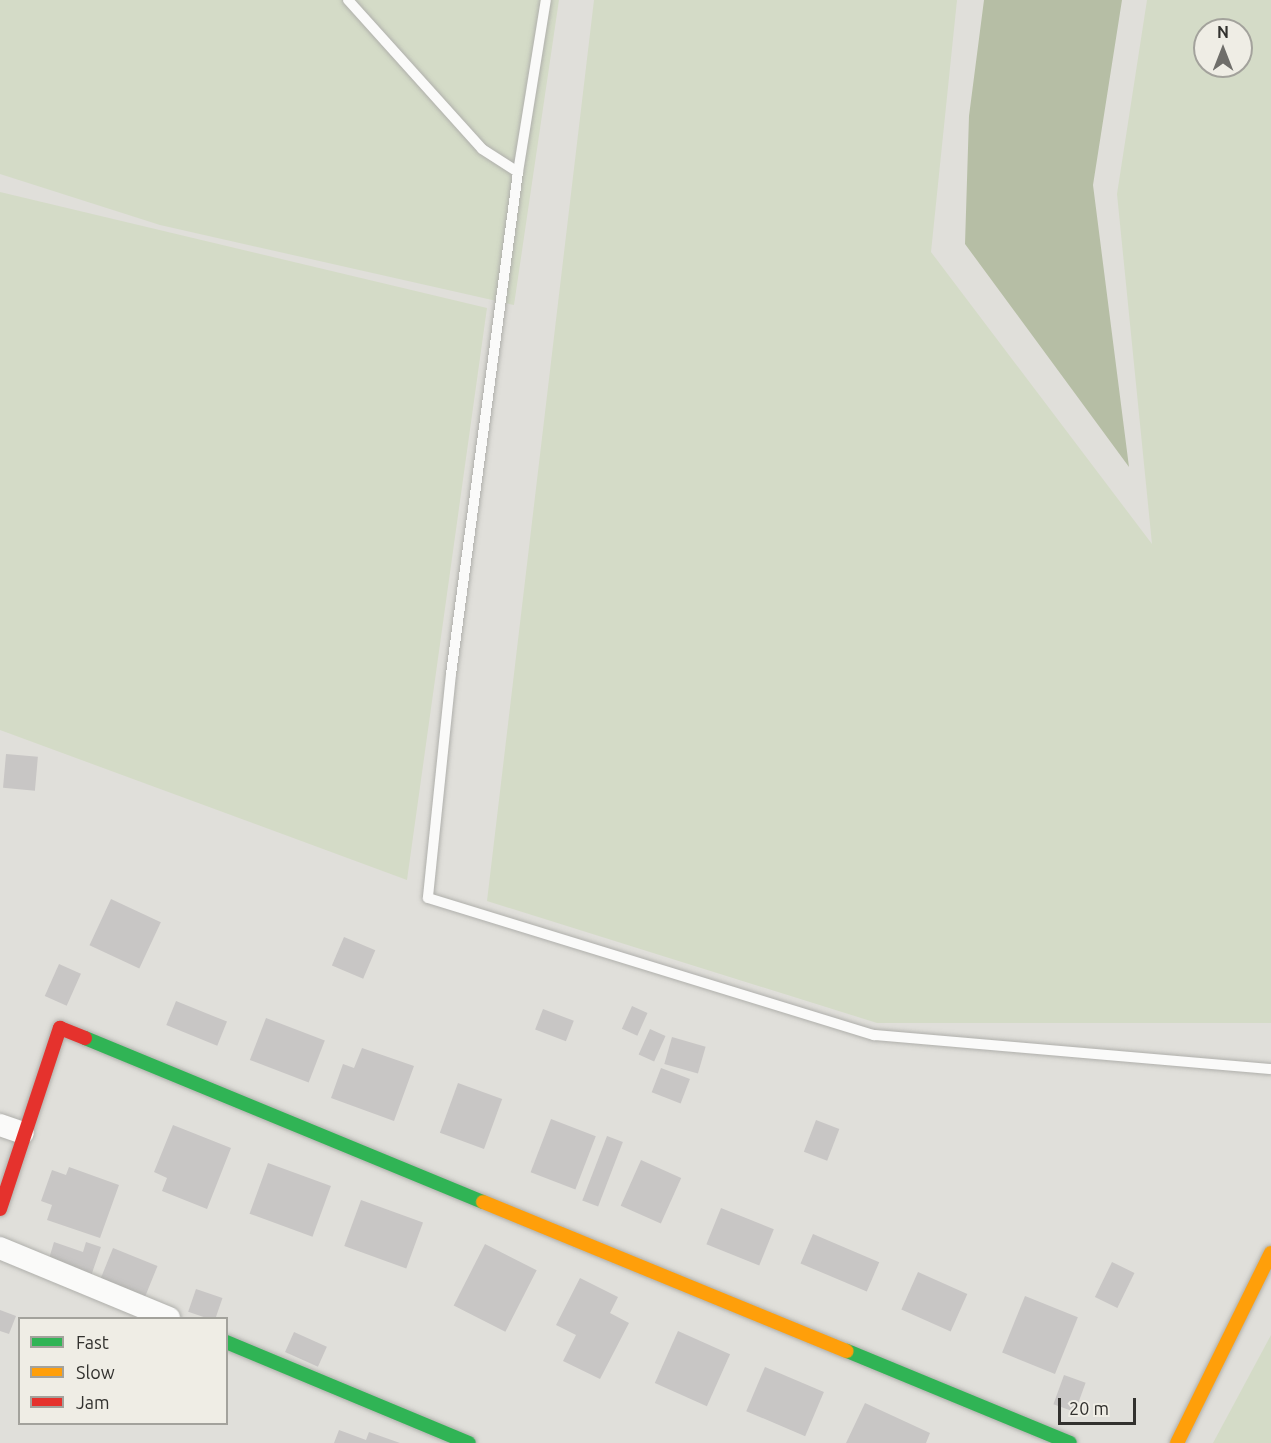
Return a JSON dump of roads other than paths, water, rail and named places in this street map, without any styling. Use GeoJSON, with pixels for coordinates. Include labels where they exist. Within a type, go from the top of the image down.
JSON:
{"type":"FeatureCollection","features":[{"type":"Feature","properties":{"kind":"street"},"geometry":{"type":"LineString","coordinates":[[0,1209],[23,1133],[60,1028],[1070,1443]]}},
{"type":"Feature","properties":{"kind":"street"},"geometry":{"type":"LineString","coordinates":[[0,1125],[23,1133]]}},
{"type":"Feature","properties":{"kind":"street"},"geometry":{"type":"LineString","coordinates":[[0,1248],[167,1317]]}},
{"type":"Feature","properties":{"kind":"street"},"geometry":{"type":"LineString","coordinates":[[1177,1443],[1271,1253]]}},
{"type":"Feature","properties":{"kind":"street"},"geometry":{"type":"LineString","coordinates":[[228,1343],[469,1443]]}},
{"type":"Feature","properties":{"kind":"lane"},"geometry":{"type":"LineString","coordinates":[[348,0],[482,149],[518,172]]}},
{"type":"Feature","properties":{"kind":"lane"},"geometry":{"type":"LineString","coordinates":[[546,0],[518,172],[451,674],[428,898],[874,1035],[1271,1069]]}}]}
